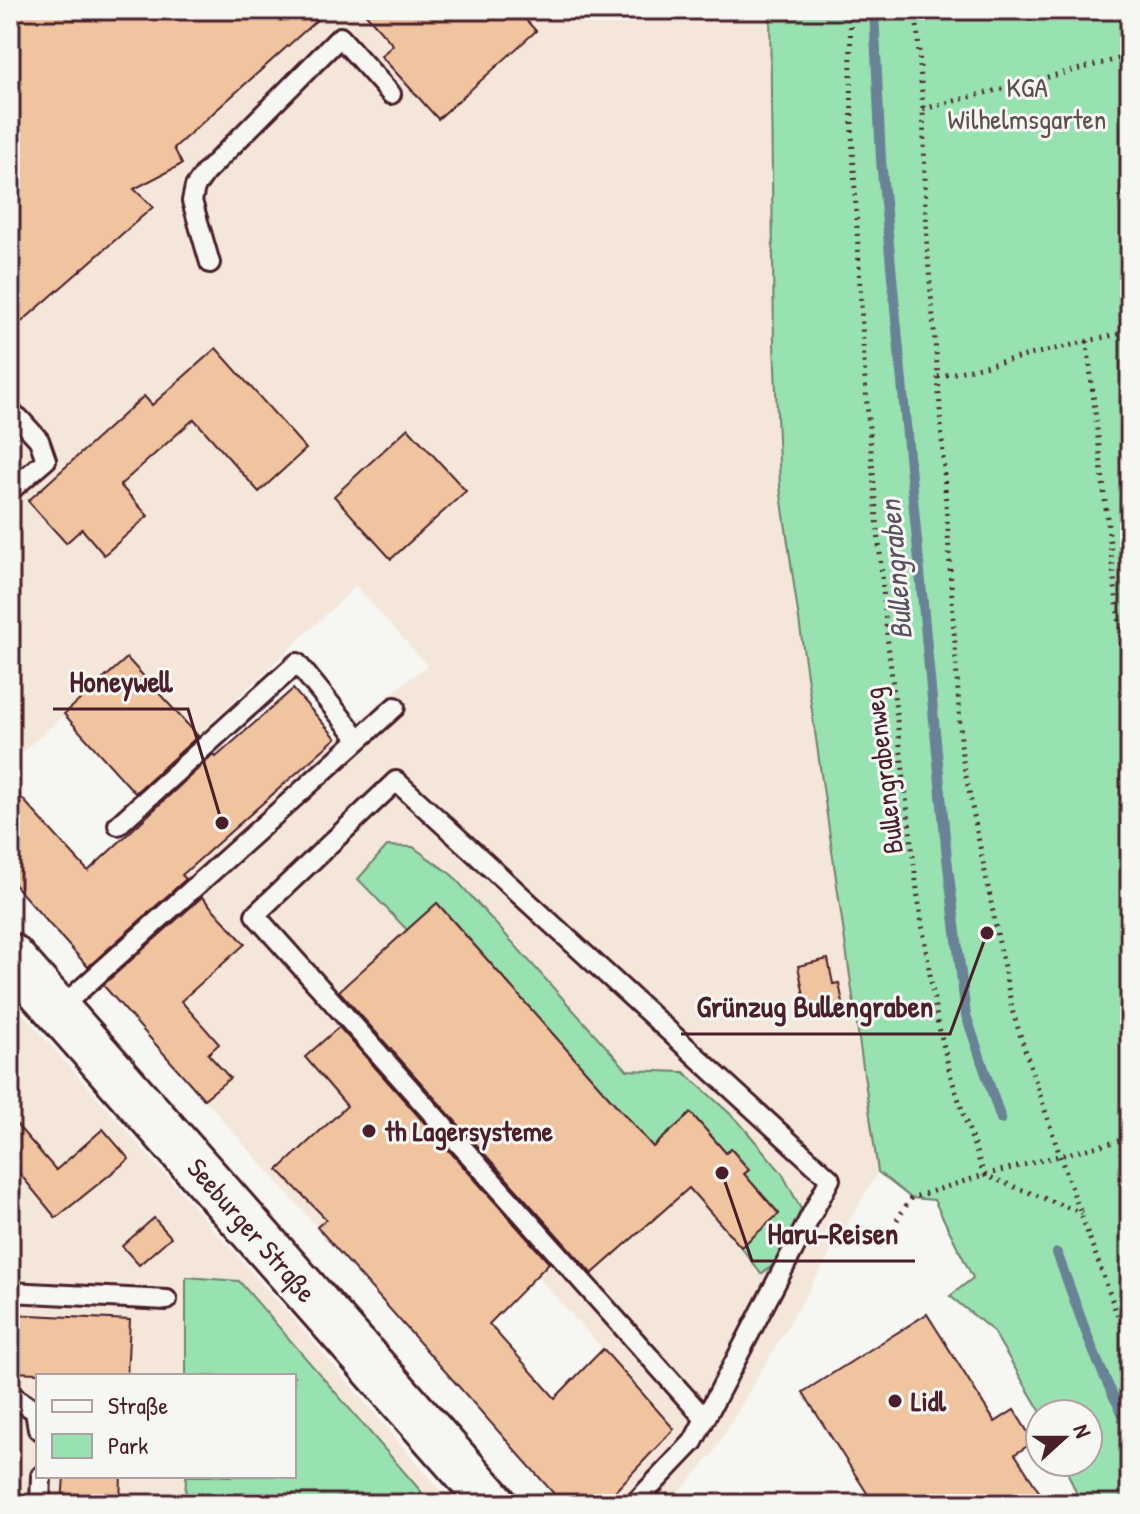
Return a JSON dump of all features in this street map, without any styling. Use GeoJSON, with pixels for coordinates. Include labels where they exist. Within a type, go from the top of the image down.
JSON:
{"type":"FeatureCollection","features":[{"type":"Feature","properties":{"kind":"street","name":"Seeburger Straße"},"geometry":{"type":"LineString","coordinates":[[10,956],[494,1504]]}},
{"type":"Feature","properties":{"kind":"lane"},"geometry":{"type":"LineString","coordinates":[[210,263],[192,201],[195,187],[205,173],[340,37],[391,94]]}},
{"type":"Feature","properties":{"kind":"lane"},"geometry":{"type":"LineString","coordinates":[[11,490],[46,460],[39,440],[19,418]]}},
{"type":"Feature","properties":{"kind":"lane"},"geometry":{"type":"LineString","coordinates":[[118,825],[297,663],[358,738]]}},
{"type":"Feature","properties":{"kind":"lane"},"geometry":{"type":"LineString","coordinates":[[58,1010],[395,707]]}},
{"type":"Feature","properties":{"kind":"lane"},"geometry":{"type":"LineString","coordinates":[[634,1504],[693,1442],[705,1419],[830,1179],[396,781],[255,915],[705,1419]]}},
{"type":"Feature","properties":{"kind":"lane"},"geometry":{"type":"LineString","coordinates":[[10,1292],[167,1300]]}},
{"type":"Feature","properties":{"kind":"lane"},"geometry":{"type":"LineString","coordinates":[[10,1394],[35,1411],[36,1417]]}},
{"type":"Feature","properties":{"kind":"lane"},"geometry":{"type":"LineString","coordinates":[[40,1504],[41,1478]]}},
{"type":"Feature","properties":{"kind":"path","name":"Bullengrabenweg"},"geometry":{"type":"LineString","coordinates":[[850,10],[852,132],[865,381],[887,635],[918,898],[937,1019],[951,1077],[984,1175]]}},
{"type":"Feature","properties":{"kind":"path"},"geometry":{"type":"LineString","coordinates":[[916,10],[927,246],[962,756],[1013,1013],[1060,1156],[1130,1350]]}},
{"type":"Feature","properties":{"kind":"path"},"geometry":{"type":"LineString","coordinates":[[923,109],[1130,56]]}},
{"type":"Feature","properties":{"kind":"path"},"geometry":{"type":"LineString","coordinates":[[938,377],[1130,331]]}},
{"type":"Feature","properties":{"kind":"path"},"geometry":{"type":"LineString","coordinates":[[1087,341],[1123,657],[1130,674]]}},
{"type":"Feature","properties":{"kind":"path"},"geometry":{"type":"LineString","coordinates":[[897,1220],[911,1198],[984,1175],[1130,1138]]}},
{"type":"Feature","properties":{"kind":"path"},"geometry":{"type":"LineString","coordinates":[[984,1175],[1083,1214]]}},
{"type":"Feature","properties":{"kind":"shaded area"},"geometry":{"type":"Polygon","coordinates":[[[10,10],[770,10],[774,344],[780,487],[878,1172],[712,1455],[669,1504],[603,1504],[674,1429],[413,1137],[317,1227],[87,966],[133,925],[164,891],[336,738],[427,665],[356,586],[197,736],[127,658],[10,764],[10,10]]]}},
{"type":"Feature","properties":{"kind":"shaded area"},"geometry":{"type":"Polygon","coordinates":[[[10,999],[311,1339],[452,1504],[10,1504],[10,999]]]}},
{"type":"Feature","properties":{"kind":"green space","name":"KGA Wilhelmsgarten"},"geometry":{"type":"Polygon","coordinates":[[[770,10],[1130,10],[1130,1504],[1081,1504],[1070,1478],[1104,1478],[1104,1398],[1033,1398],[993,1331],[950,1296],[973,1278],[934,1200],[911,1198],[878,1172],[780,487],[774,344],[770,10]]]}},
{"type":"Feature","properties":{"kind":"green space"},"geometry":{"type":"Polygon","coordinates":[[[387,846],[413,847],[452,875],[627,1070],[684,1072],[738,1121],[782,1173],[801,1209],[780,1260],[761,1274],[741,1247],[779,1213],[744,1174],[749,1169],[731,1149],[726,1153],[691,1113],[653,1147],[438,904],[407,930],[358,879],[387,846]]]}},
{"type":"Feature","properties":{"kind":"green space"},"geometry":{"type":"Polygon","coordinates":[[[186,1277],[239,1281],[432,1504],[185,1504],[186,1478],[296,1478],[296,1374],[186,1374],[186,1277]]]}},
{"type":"Feature","properties":{"kind":"building"},"geometry":{"type":"Polygon","coordinates":[[[10,10],[328,10],[174,148],[182,164],[134,189],[153,207],[10,332],[10,10]]]}},
{"type":"Feature","properties":{"kind":"building"},"geometry":{"type":"Polygon","coordinates":[[[362,10],[517,10],[536,31],[438,119],[381,56],[393,45],[362,10]]]}},
{"type":"Feature","properties":{"kind":"building"},"geometry":{"type":"Polygon","coordinates":[[[216,348],[306,449],[259,492],[194,419],[120,485],[148,516],[104,555],[82,529],[66,543],[28,501],[144,396],[152,405],[216,348]]]}},
{"type":"Feature","properties":{"kind":"building"},"geometry":{"type":"Polygon","coordinates":[[[408,428],[466,491],[391,559],[334,496],[408,428]]]}},
{"type":"Feature","properties":{"kind":"building"},"geometry":{"type":"Polygon","coordinates":[[[127,658],[198,736],[135,793],[64,714],[127,658]]]}},
{"type":"Feature","properties":{"kind":"building"},"geometry":{"type":"Polygon","coordinates":[[[293,689],[336,738],[182,875],[186,879],[88,967],[10,880],[10,785],[88,871],[214,754],[216,757],[293,689]]]}},
{"type":"Feature","properties":{"kind":"building"},"geometry":{"type":"Polygon","coordinates":[[[202,897],[245,944],[181,1001],[219,1044],[208,1054],[230,1078],[204,1099],[103,985],[202,897]]]}},
{"type":"Feature","properties":{"kind":"building"},"geometry":{"type":"Polygon","coordinates":[[[437,903],[653,1147],[691,1113],[726,1153],[731,1149],[749,1170],[744,1174],[779,1214],[741,1247],[689,1188],[592,1274],[339,991],[437,903]]]}},
{"type":"Feature","properties":{"kind":"building"},"geometry":{"type":"Polygon","coordinates":[[[828,959],[833,984],[839,983],[845,1013],[809,1020],[798,966],[828,959]]]}},
{"type":"Feature","properties":{"kind":"building"},"geometry":{"type":"Polygon","coordinates":[[[339,1027],[549,1263],[489,1324],[555,1398],[603,1349],[674,1429],[603,1504],[563,1504],[317,1227],[326,1219],[278,1170],[347,1106],[305,1057],[339,1027]]]}},
{"type":"Feature","properties":{"kind":"building"},"geometry":{"type":"Polygon","coordinates":[[[10,1117],[56,1170],[103,1129],[129,1159],[56,1218],[10,1162],[10,1117]]]}},
{"type":"Feature","properties":{"kind":"building"},"geometry":{"type":"Polygon","coordinates":[[[154,1218],[171,1237],[139,1265],[122,1246],[154,1218]]]}},
{"type":"Feature","properties":{"kind":"building"},"geometry":{"type":"Polygon","coordinates":[[[10,1314],[130,1320],[127,1374],[10,1372],[10,1314]]]}},
{"type":"Feature","properties":{"kind":"building","name":"Lidl"},"geometry":{"type":"Polygon","coordinates":[[[927,1314],[995,1422],[1014,1410],[1024,1426],[1024,1448],[1015,1454],[1024,1468],[1024,1478],[1030,1478],[1047,1504],[874,1504],[803,1392],[927,1314]]]}},
{"type":"Feature","properties":{"kind":"building"},"geometry":{"type":"Polygon","coordinates":[[[64,1478],[121,1478],[120,1504],[62,1504],[64,1478]]]}},
{"type":"Feature","properties":{"kind":"waterway","name":"Bullengraben"},"geometry":{"type":"LineString","coordinates":[[874,10],[881,160],[947,858],[966,1015],[1001,1119]]}},
{"type":"Feature","properties":{"kind":"waterway","name":"Bullengraben"},"geometry":{"type":"LineString","coordinates":[[1057,1253],[1099,1364],[1130,1426]]}},
{"type":"Feature","properties":{"kind":"place","name":"Honeywell"},"geometry":{"type":"Point","coordinates":[222,823]}},
{"type":"Feature","properties":{"kind":"place","name":"Grünzug Bullengraben"},"geometry":{"type":"Point","coordinates":[987,933]}},
{"type":"Feature","properties":{"kind":"place","name":"th Lagersysteme"},"geometry":{"type":"Point","coordinates":[369,1131]}},
{"type":"Feature","properties":{"kind":"place","name":"Haru-Reisen"},"geometry":{"type":"Point","coordinates":[722,1173]}},
{"type":"Feature","properties":{"kind":"place","name":"Lidl"},"geometry":{"type":"Point","coordinates":[895,1401]}}]}
